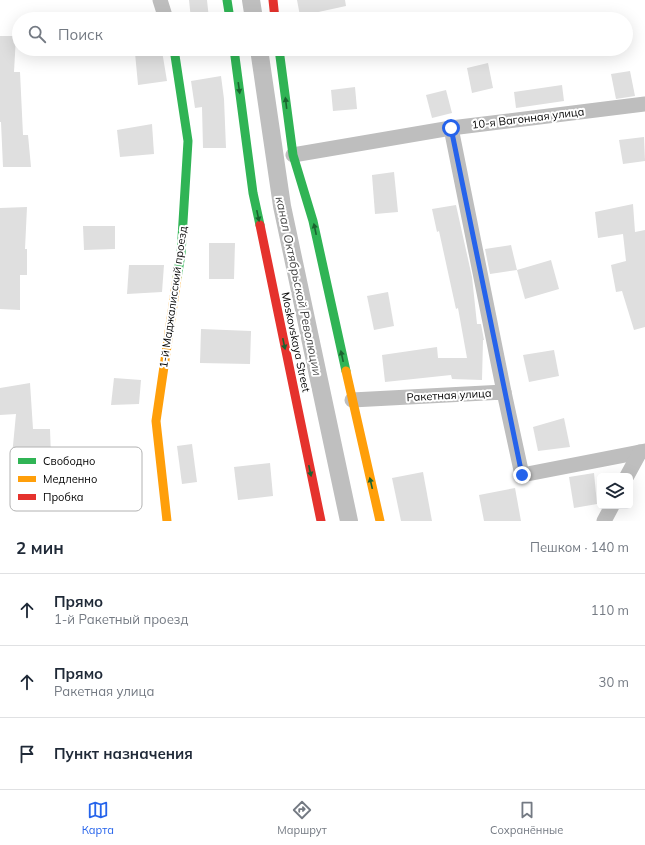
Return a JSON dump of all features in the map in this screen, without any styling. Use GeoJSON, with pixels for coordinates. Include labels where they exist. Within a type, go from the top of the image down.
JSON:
{"type":"FeatureCollection","features":[{"type":"Feature","properties":{"kind":"main road"},"geometry":{"type":"LineString","coordinates":[[227,0],[229,12]]}},
{"type":"Feature","properties":{"kind":"main road"},"geometry":{"type":"LineString","coordinates":[[273,0],[274,12]]}},
{"type":"Feature","properties":{"kind":"main road","name":"1-й Маджалисский проезд"},"geometry":{"type":"LineString","coordinates":[[167,521],[156,421],[181,254],[188,141],[175,56]]}},
{"type":"Feature","properties":{"kind":"main road","name":"Moskovskaya Street"},"geometry":{"type":"LineString","coordinates":[[235,56],[253,193],[320,521]]}},
{"type":"Feature","properties":{"kind":"main road"},"geometry":{"type":"LineString","coordinates":[[280,56],[293,155],[313,221],[380,521]]}},
{"type":"Feature","properties":{"kind":"street"},"geometry":{"type":"LineString","coordinates":[[160,0],[164,12]]}},
{"type":"Feature","properties":{"kind":"street","name":"10-я Вагонная улица"},"geometry":{"type":"LineString","coordinates":[[293,155],[451,128],[644,106]]}},
{"type":"Feature","properties":{"kind":"street"},"geometry":{"type":"LineString","coordinates":[[451,128],[504,392]]}},
{"type":"Feature","properties":{"kind":"street","name":"Ракетная улица"},"geometry":{"type":"LineString","coordinates":[[352,400],[504,392],[522,475],[642,452]]}},
{"type":"Feature","properties":{"kind":"street"},"geometry":{"type":"LineString","coordinates":[[629,473],[642,452]]}},
{"type":"Feature","properties":{"kind":"street"},"geometry":{"type":"LineString","coordinates":[[604,521],[610,509]]}},
{"type":"Feature","properties":{"kind":"building"},"geometry":{"type":"Polygon","coordinates":[[[189,0],[207,0],[208,12],[190,12],[189,0]]]}},
{"type":"Feature","properties":{"kind":"building"},"geometry":{"type":"Polygon","coordinates":[[[297,0],[345,0],[346,6],[318,12],[299,12],[297,0]]]}},
{"type":"Feature","properties":{"kind":"building"},"geometry":{"type":"Polygon","coordinates":[[[0,36],[12,36],[12,56],[15,56],[14,72],[20,72],[23,135],[28,135],[31,167],[3,167],[0,122],[0,36]]]}},
{"type":"Feature","properties":{"kind":"building"},"geometry":{"type":"Polygon","coordinates":[[[135,56],[163,56],[167,81],[138,85],[135,56]]]}},
{"type":"Feature","properties":{"kind":"building"},"geometry":{"type":"Polygon","coordinates":[[[488,63],[493,88],[472,93],[467,68],[488,63]]]}},
{"type":"Feature","properties":{"kind":"building"},"geometry":{"type":"Polygon","coordinates":[[[630,71],[635,96],[616,99],[611,74],[630,71]]]}},
{"type":"Feature","properties":{"kind":"building"},"geometry":{"type":"Polygon","coordinates":[[[221,76],[224,99],[226,148],[203,148],[202,107],[195,108],[191,81],[221,76]]]}},
{"type":"Feature","properties":{"kind":"building"},"geometry":{"type":"Polygon","coordinates":[[[562,85],[564,101],[516,108],[514,92],[562,85]]]}},
{"type":"Feature","properties":{"kind":"building"},"geometry":{"type":"Polygon","coordinates":[[[355,87],[357,109],[333,111],[331,90],[355,87]]]}},
{"type":"Feature","properties":{"kind":"building"},"geometry":{"type":"Polygon","coordinates":[[[446,90],[452,113],[432,118],[426,95],[446,90]]]}},
{"type":"Feature","properties":{"kind":"building"},"geometry":{"type":"Polygon","coordinates":[[[152,124],[154,154],[120,157],[117,130],[152,124]]]}},
{"type":"Feature","properties":{"kind":"building"},"geometry":{"type":"Polygon","coordinates":[[[644,137],[645,161],[623,164],[619,140],[644,137]]]}},
{"type":"Feature","properties":{"kind":"building"},"geometry":{"type":"Polygon","coordinates":[[[394,172],[398,212],[375,214],[372,175],[394,172]]]}},
{"type":"Feature","properties":{"kind":"building"},"geometry":{"type":"Polygon","coordinates":[[[633,204],[635,232],[645,230],[645,327],[634,330],[622,291],[616,292],[611,265],[626,261],[623,234],[598,238],[595,212],[633,204]]]}},
{"type":"Feature","properties":{"kind":"building"},"geometry":{"type":"Polygon","coordinates":[[[456,205],[472,277],[477,324],[481,324],[484,340],[482,380],[452,379],[451,375],[385,382],[382,355],[437,347],[438,358],[467,358],[458,308],[456,309],[439,231],[437,232],[432,209],[456,205]]]}},
{"type":"Feature","properties":{"kind":"building"},"geometry":{"type":"Polygon","coordinates":[[[27,207],[25,249],[27,249],[27,275],[20,275],[20,310],[0,309],[0,208],[27,207]]]}},
{"type":"Feature","properties":{"kind":"building"},"geometry":{"type":"Polygon","coordinates":[[[83,226],[115,226],[115,249],[84,250],[83,226]]]}},
{"type":"Feature","properties":{"kind":"building"},"geometry":{"type":"Polygon","coordinates":[[[209,243],[235,243],[234,279],[209,279],[209,243]]]}},
{"type":"Feature","properties":{"kind":"building"},"geometry":{"type":"Polygon","coordinates":[[[511,245],[517,270],[490,274],[485,249],[511,245]]]}},
{"type":"Feature","properties":{"kind":"building"},"geometry":{"type":"Polygon","coordinates":[[[551,260],[559,289],[525,299],[517,270],[551,260]]]}},
{"type":"Feature","properties":{"kind":"building"},"geometry":{"type":"Polygon","coordinates":[[[129,265],[164,265],[162,292],[127,294],[129,265]]]}},
{"type":"Feature","properties":{"kind":"building"},"geometry":{"type":"Polygon","coordinates":[[[388,292],[394,326],[374,330],[367,296],[388,292]]]}},
{"type":"Feature","properties":{"kind":"building"},"geometry":{"type":"Polygon","coordinates":[[[201,329],[251,331],[250,364],[200,363],[201,329]]]}},
{"type":"Feature","properties":{"kind":"building"},"geometry":{"type":"Polygon","coordinates":[[[554,350],[559,376],[529,382],[523,355],[554,350]]]}},
{"type":"Feature","properties":{"kind":"building"},"geometry":{"type":"Polygon","coordinates":[[[114,378],[141,380],[139,404],[111,405],[114,378]]]}},
{"type":"Feature","properties":{"kind":"building"},"geometry":{"type":"Polygon","coordinates":[[[30,383],[33,429],[50,429],[51,447],[13,447],[16,414],[0,415],[0,388],[30,383]]]}},
{"type":"Feature","properties":{"kind":"building"},"geometry":{"type":"Polygon","coordinates":[[[564,418],[570,447],[538,451],[533,427],[564,418]]]}},
{"type":"Feature","properties":{"kind":"building"},"geometry":{"type":"Polygon","coordinates":[[[192,444],[197,482],[182,484],[177,446],[192,444]]]}},
{"type":"Feature","properties":{"kind":"building"},"geometry":{"type":"Polygon","coordinates":[[[270,463],[273,496],[238,500],[234,467],[270,463]]]}},
{"type":"Feature","properties":{"kind":"building"},"geometry":{"type":"Polygon","coordinates":[[[423,472],[432,521],[401,521],[392,478],[423,472]]]}},
{"type":"Feature","properties":{"kind":"building"},"geometry":{"type":"Polygon","coordinates":[[[594,473],[597,504],[574,508],[569,477],[594,473]]]}},
{"type":"Feature","properties":{"kind":"building"},"geometry":{"type":"Polygon","coordinates":[[[515,488],[521,521],[484,521],[479,495],[515,488]]]}},
{"type":"Feature","properties":{"kind":"waterway","name":"канал Октябрьской Революции"},"geometry":{"type":"LineString","coordinates":[[251,0],[253,12]]}},
{"type":"Feature","properties":{"kind":"waterway","name":"канал Октябрьской Революции"},"geometry":{"type":"LineString","coordinates":[[260,56],[282,206],[349,521]]}},
{"type":"Feature","properties":{"kind":"traffic: fast"},"geometry":{"type":"LineString","coordinates":[[227,0],[229,12]]}},
{"type":"Feature","properties":{"kind":"traffic: fast"},"geometry":{"type":"LineString","coordinates":[[175,56],[188,141],[181,254],[177,278]]}},
{"type":"Feature","properties":{"kind":"traffic: fast"},"geometry":{"type":"LineString","coordinates":[[235,56],[253,193],[260,225]]}},
{"type":"Feature","properties":{"kind":"traffic: fast"},"geometry":{"type":"LineString","coordinates":[[280,56],[293,155],[313,221],[346,371]]}},
{"type":"Feature","properties":{"kind":"traffic: slow"},"geometry":{"type":"LineString","coordinates":[[167,521],[156,421],[177,278]]}},
{"type":"Feature","properties":{"kind":"traffic: slow"},"geometry":{"type":"LineString","coordinates":[[346,371],[380,521]]}},
{"type":"Feature","properties":{"kind":"traffic: jam"},"geometry":{"type":"LineString","coordinates":[[273,0],[274,12]]}},
{"type":"Feature","properties":{"kind":"traffic: jam"},"geometry":{"type":"LineString","coordinates":[[260,225],[321,521]]}},
{"type":"Feature","properties":{"kind":"route"},"geometry":{"type":"LineString","coordinates":[[451,128],[522,475]]}}]}
